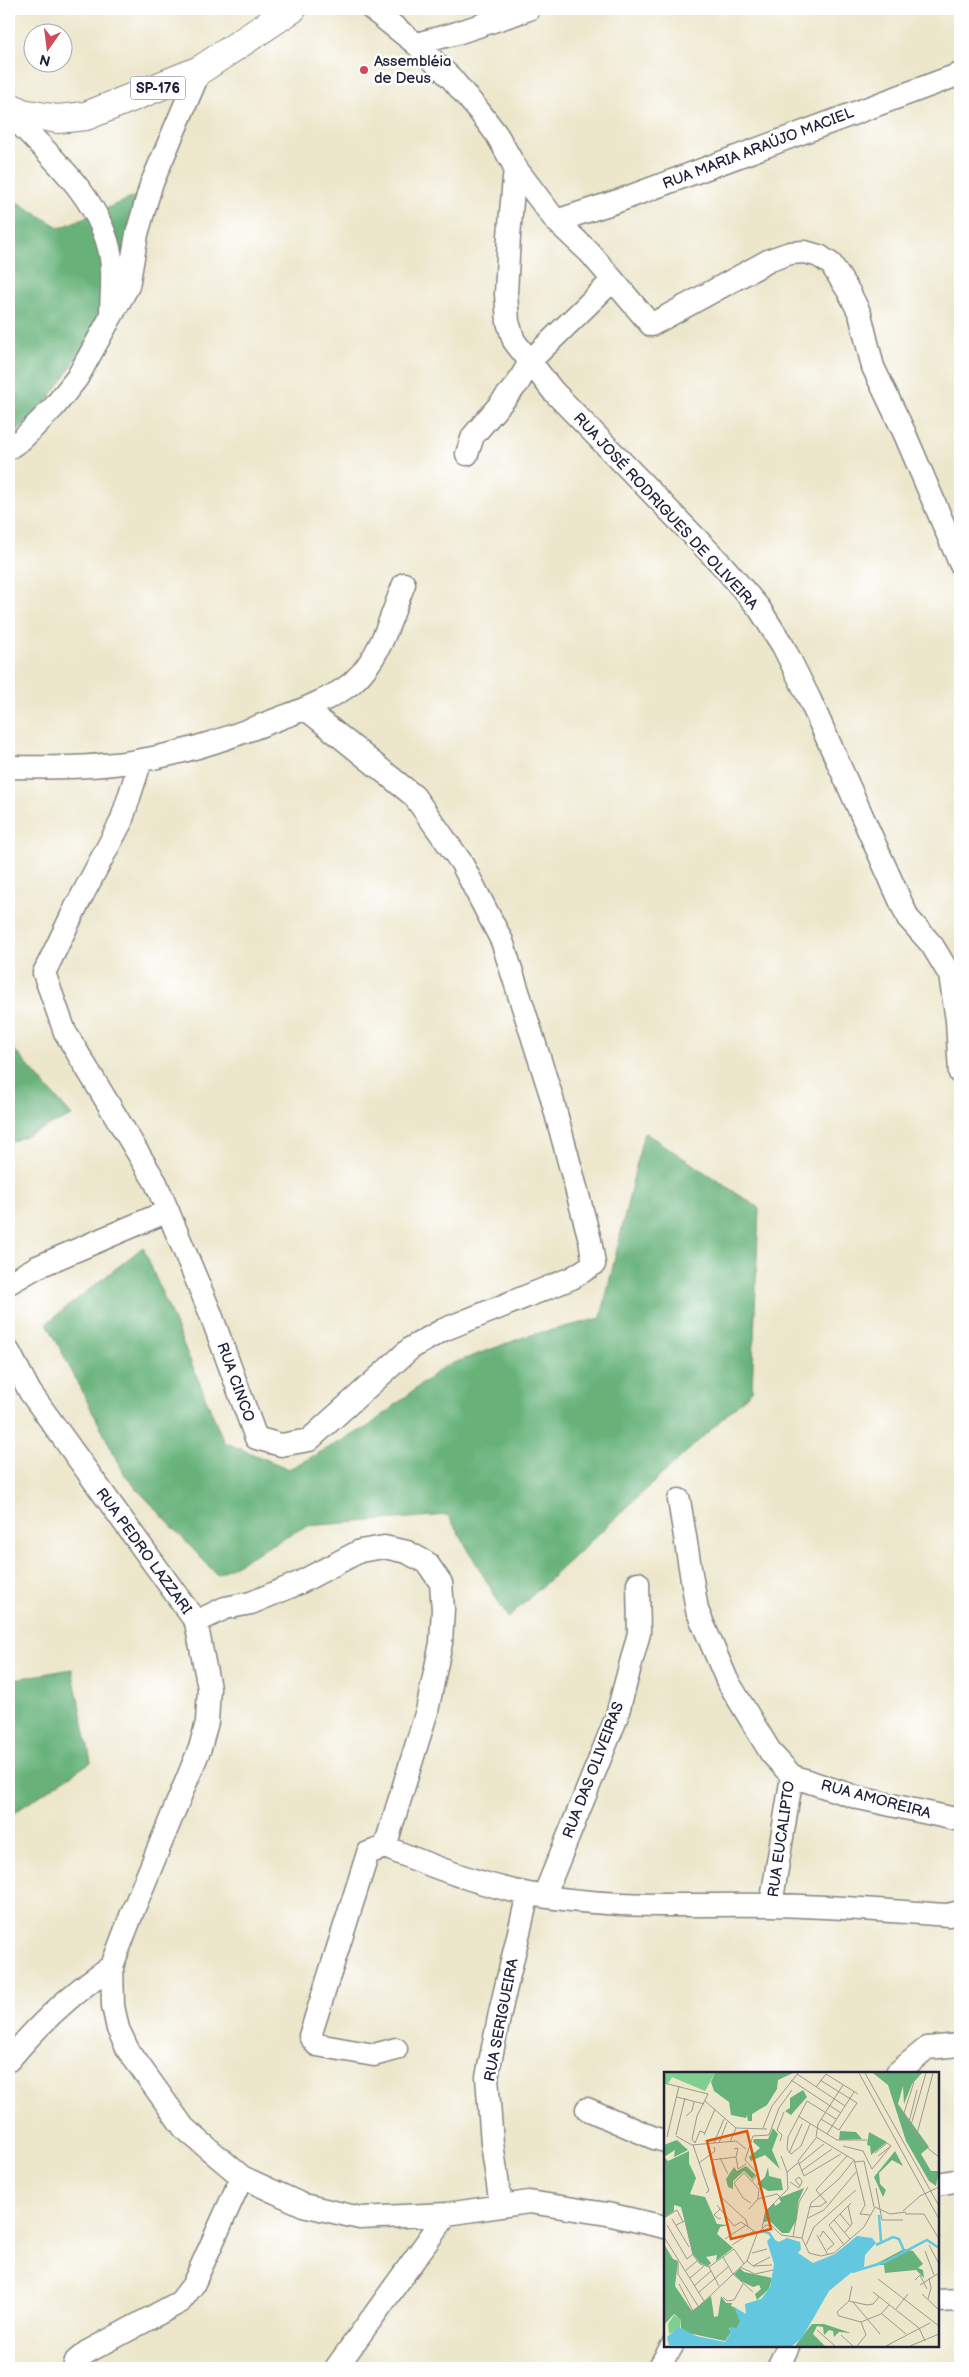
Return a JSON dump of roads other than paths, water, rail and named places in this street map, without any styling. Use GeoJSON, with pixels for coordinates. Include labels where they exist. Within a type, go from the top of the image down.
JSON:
{"type":"FeatureCollection","features":[{"type":"Feature","properties":{"kind":"main road","name":"SP-176"},"geometry":{"type":"LineString","coordinates":[[9,106],[22,113],[58,119],[86,116],[200,70],[292,9]]}},
{"type":"Feature","properties":{"kind":"street"},"geometry":{"type":"LineString","coordinates":[[372,9],[416,44],[451,78],[497,135],[515,167],[556,221],[590,253],[612,281],[652,325],[770,260],[790,252],[805,252],[819,256],[831,264],[860,314],[873,367],[904,432],[960,563]]}},
{"type":"Feature","properties":{"kind":"street"},"geometry":{"type":"LineString","coordinates":[[416,44],[476,27],[529,9]]}},
{"type":"Feature","properties":{"kind":"street"},"geometry":{"type":"LineString","coordinates":[[9,448],[22,439],[54,407],[76,378],[128,286],[137,234],[151,185],[200,70]]}},
{"type":"Feature","properties":{"kind":"street","name":"RUA MARIA ARAÚJO MACIEL"},"geometry":{"type":"LineString","coordinates":[[556,221],[618,201],[960,74]]}},
{"type":"Feature","properties":{"kind":"street"},"geometry":{"type":"LineString","coordinates":[[9,113],[79,190],[101,224],[111,258],[111,316]]}},
{"type":"Feature","properties":{"kind":"street","name":"RUA JOSÉ RODRIGUES DE OLIVEIRA"},"geometry":{"type":"LineString","coordinates":[[515,167],[506,294],[508,322],[514,341],[532,360],[553,391],[723,566],[759,608],[783,646],[809,698],[908,918],[932,945],[950,975],[960,1073]]}},
{"type":"Feature","properties":{"kind":"street"},"geometry":{"type":"LineString","coordinates":[[467,454],[473,436],[518,383],[532,360],[612,281]]}},
{"type":"Feature","properties":{"kind":"street"},"geometry":{"type":"LineString","coordinates":[[9,767],[91,766],[141,760],[239,734],[306,709],[353,682],[370,661],[386,634],[404,584]]}},
{"type":"Feature","properties":{"kind":"street","name":"RUA CINCO"},"geometry":{"type":"LineString","coordinates":[[141,760],[121,822],[44,973],[65,1032],[156,1183],[210,1312],[256,1438],[281,1445],[309,1440],[411,1348],[442,1330],[572,1278],[594,1264],[590,1240],[551,1095],[502,941],[461,862],[414,796],[306,709]]}},
{"type":"Feature","properties":{"kind":"street"},"geometry":{"type":"LineString","coordinates":[[9,1283],[71,1252],[168,1211]]}},
{"type":"Feature","properties":{"kind":"street","name":"RUA PEDRO LAZZARI"},"geometry":{"type":"LineString","coordinates":[[9,1352],[30,1392],[196,1622],[209,1688],[207,1722],[200,1748],[112,1966]]}},
{"type":"Feature","properties":{"kind":"street","name":"RUA EUCALIPTO"},"geometry":{"type":"LineString","coordinates":[[679,1500],[697,1610],[727,1680],[771,1753],[792,1776],[771,1905]]}},
{"type":"Feature","properties":{"kind":"street"},"geometry":{"type":"LineString","coordinates":[[196,1622],[225,1608],[251,1603],[299,1583],[341,1559],[360,1551],[384,1547],[407,1552],[427,1563],[441,1583],[443,1609],[441,1643],[427,1711],[385,1847]]}},
{"type":"Feature","properties":{"kind":"street","name":"RUA DAS OLIVEIRAS"},"geometry":{"type":"LineString","coordinates":[[536,1895],[616,1719],[639,1633],[638,1583]]}},
{"type":"Feature","properties":{"kind":"street","name":"RUA AMOREIRA"},"geometry":{"type":"LineString","coordinates":[[792,1776],[859,1798],[960,1820]]}},
{"type":"Feature","properties":{"kind":"street"},"geometry":{"type":"LineString","coordinates":[[396,2049],[374,2055],[317,2045],[310,2036],[368,1853],[385,1847],[423,1863],[480,1881],[536,1895],[622,1906],[771,1905],[954,1913]]}},
{"type":"Feature","properties":{"kind":"street","name":"RUA SERIGUEIRA"},"geometry":{"type":"LineString","coordinates":[[501,2206],[492,2143],[487,2077],[501,2008],[536,1895]]}},
{"type":"Feature","properties":{"kind":"street"},"geometry":{"type":"LineString","coordinates":[[9,2060],[23,2043],[72,1996],[92,1979],[112,1966]]}},
{"type":"Feature","properties":{"kind":"street"},"geometry":{"type":"LineString","coordinates":[[112,1966],[113,2006],[118,2029],[128,2050],[184,2128],[242,2177],[303,2205],[360,2218],[447,2214],[529,2202],[608,2214],[664,2227]]}},
{"type":"Feature","properties":{"kind":"street"},"geometry":{"type":"LineString","coordinates":[[898,2072],[926,2048],[960,2045]]}},
{"type":"Feature","properties":{"kind":"street"},"geometry":{"type":"LineString","coordinates":[[587,2109],[654,2138],[664,2140]]}},
{"type":"Feature","properties":{"kind":"street"},"geometry":{"type":"LineString","coordinates":[[74,2368],[76,2361],[87,2352],[180,2302],[193,2285],[242,2177]]}},
{"type":"Feature","properties":{"kind":"street"},"geometry":{"type":"LineString","coordinates":[[939,2184],[960,2180]]}},
{"type":"Feature","properties":{"kind":"street"},"geometry":{"type":"LineString","coordinates":[[336,2368],[447,2214]]}},
{"type":"Feature","properties":{"kind":"street"},"geometry":{"type":"LineString","coordinates":[[939,2301],[960,2300]]}},
{"type":"Feature","properties":{"kind":"street"},"geometry":{"type":"LineString","coordinates":[[659,2368],[671,2347]]}},
{"type":"Feature","properties":{"kind":"street"},"geometry":{"type":"LineString","coordinates":[[778,2368],[788,2347]]}},
{"type":"Feature","properties":{"kind":"place","name":"Assembléia de Deus"},"geometry":{"type":"Point","coordinates":[364,70]}}]}
